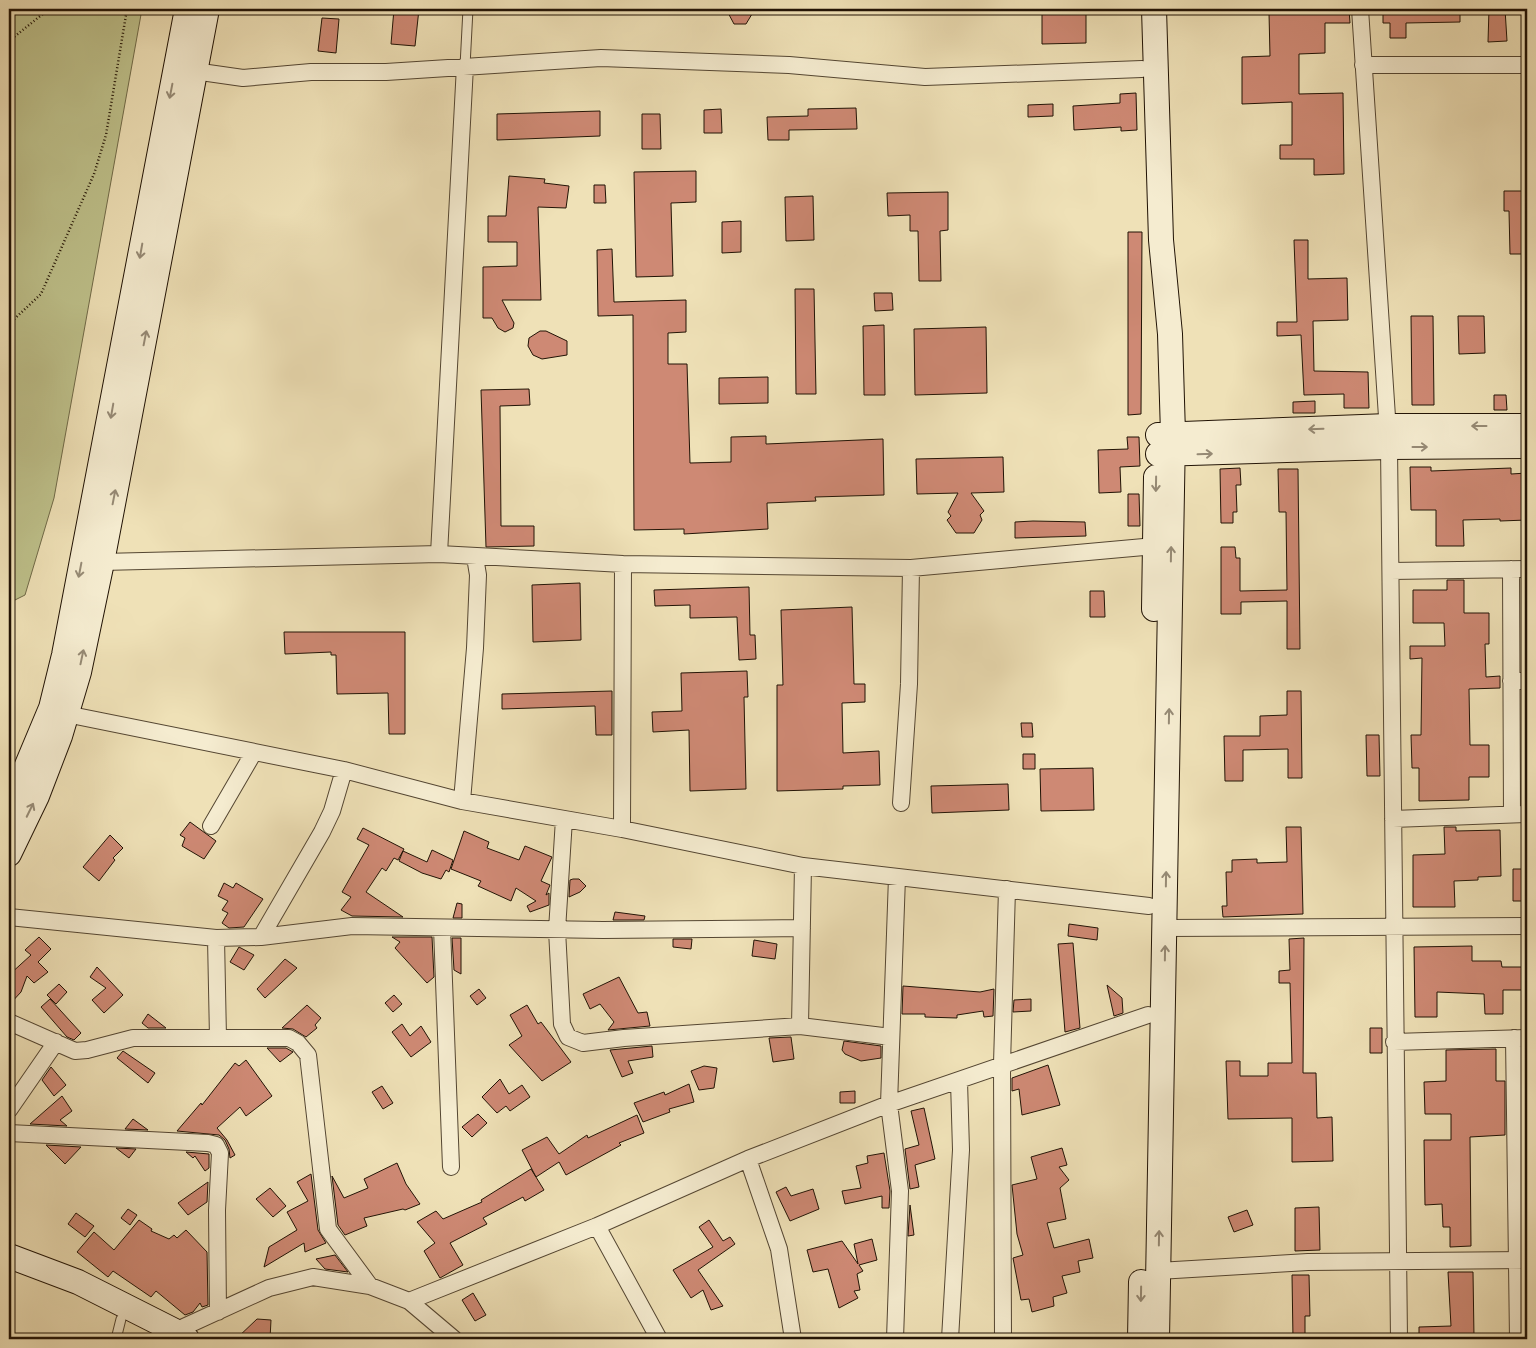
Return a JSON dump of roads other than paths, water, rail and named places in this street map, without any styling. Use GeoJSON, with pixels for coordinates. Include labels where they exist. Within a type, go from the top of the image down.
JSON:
{"type":"FeatureCollection","features":[{"type":"Feature","properties":{"kind":"main road"},"geometry":{"type":"LineString","coordinates":[[9,854],[38,796],[79,672],[102,562],[186,70],[187,9]]}},
{"type":"Feature","properties":{"kind":"main road"},"geometry":{"type":"LineString","coordinates":[[9,808],[51,708],[64,655],[186,70],[207,9]]}},
{"type":"Feature","properties":{"kind":"main road"},"geometry":{"type":"LineString","coordinates":[[1139,9],[1146,240],[1156,335],[1164,445],[1165,928],[1157,1339]]}},
{"type":"Feature","properties":{"kind":"main road"},"geometry":{"type":"LineString","coordinates":[[1140,1339],[1148,1015],[1154,546],[1164,445],[1170,334],[1161,240],[1154,9]]}},
{"type":"Feature","properties":{"kind":"main road"},"geometry":{"type":"LineString","coordinates":[[1164,445],[1388,436],[1527,426]]}},
{"type":"Feature","properties":{"kind":"main road"},"geometry":{"type":"LineString","coordinates":[[1388,436],[1527,446]]}},
{"type":"Feature","properties":{"kind":"main road"},"geometry":{"type":"LineString","coordinates":[[9,1256],[78,1282],[173,1336]]}},
{"type":"Feature","properties":{"kind":"main road"},"geometry":{"type":"LineString","coordinates":[[9,1272],[88,1303],[119,1329],[173,1336]]}},
{"type":"Feature","properties":{"kind":"street"},"geometry":{"type":"LineString","coordinates":[[1360,9],[1388,436],[1399,1339]]}},
{"type":"Feature","properties":{"kind":"street"},"geometry":{"type":"LineString","coordinates":[[186,70],[243,78],[602,58],[789,65],[925,77],[1142,69]]}},
{"type":"Feature","properties":{"kind":"street"},"geometry":{"type":"LineString","coordinates":[[1363,65],[1527,64]]}},
{"type":"Feature","properties":{"kind":"street"},"geometry":{"type":"LineString","coordinates":[[439,554],[464,66]]}},
{"type":"Feature","properties":{"kind":"street"},"geometry":{"type":"LineString","coordinates":[[102,562],[439,554],[623,564],[911,568],[1154,546]]}},
{"type":"Feature","properties":{"kind":"street"},"geometry":{"type":"LineString","coordinates":[[462,801],[475,648],[478,575],[475,557]]}},
{"type":"Feature","properties":{"kind":"street"},"geometry":{"type":"LineString","coordinates":[[622,829],[623,564]]}},
{"type":"Feature","properties":{"kind":"street"},"geometry":{"type":"LineString","coordinates":[[901,803],[909,684],[911,568]]}},
{"type":"Feature","properties":{"kind":"street"},"geometry":{"type":"LineString","coordinates":[[1393,819],[1520,814],[1511,681],[1511,569]]}},
{"type":"Feature","properties":{"kind":"street"},"geometry":{"type":"LineString","coordinates":[[1391,571],[1527,569]]}},
{"type":"Feature","properties":{"kind":"street"},"geometry":{"type":"LineString","coordinates":[[1511,681],[1527,681]]}},
{"type":"Feature","properties":{"kind":"street"},"geometry":{"type":"LineString","coordinates":[[66,714],[344,770],[462,801],[622,829],[803,866],[1149,906]]}},
{"type":"Feature","properties":{"kind":"street"},"geometry":{"type":"LineString","coordinates":[[211,826],[254,752]]}},
{"type":"Feature","properties":{"kind":"street"},"geometry":{"type":"LineString","coordinates":[[261,937],[305,865],[332,812],[344,770]]}},
{"type":"Feature","properties":{"kind":"street"},"geometry":{"type":"LineString","coordinates":[[564,819],[557,930],[562,1024],[568,1037],[582,1043],[624,1038],[800,1026],[891,1037]]}},
{"type":"Feature","properties":{"kind":"street"},"geometry":{"type":"LineString","coordinates":[[800,1026],[803,866]]}},
{"type":"Feature","properties":{"kind":"street"},"geometry":{"type":"LineString","coordinates":[[895,1339],[900,1191],[889,1104],[897,877]]}},
{"type":"Feature","properties":{"kind":"street"},"geometry":{"type":"LineString","coordinates":[[1003,1339],[1002,1064],[1007,890]]}},
{"type":"Feature","properties":{"kind":"street"},"geometry":{"type":"LineString","coordinates":[[9,917],[216,938],[261,937],[352,926],[557,930],[802,928]]}},
{"type":"Feature","properties":{"kind":"street"},"geometry":{"type":"LineString","coordinates":[[1165,928],[1527,926]]}},
{"type":"Feature","properties":{"kind":"street"},"geometry":{"type":"LineString","coordinates":[[442,928],[451,1168]]}},
{"type":"Feature","properties":{"kind":"street"},"geometry":{"type":"LineString","coordinates":[[216,938],[218,1038]]}},
{"type":"Feature","properties":{"kind":"street"},"geometry":{"type":"LineString","coordinates":[[409,1300],[597,1226],[748,1159],[889,1104],[1148,1015]]}},
{"type":"Feature","properties":{"kind":"street"},"geometry":{"type":"LineString","coordinates":[[9,1022],[74,1050],[87,1050],[133,1038],[289,1038],[298,1043],[308,1055],[328,1229],[370,1286]]}},
{"type":"Feature","properties":{"kind":"street"},"geometry":{"type":"LineString","coordinates":[[1394,1042],[1521,1038],[1523,1260],[1518,1339]]}},
{"type":"Feature","properties":{"kind":"street"},"geometry":{"type":"LineString","coordinates":[[9,1110],[56,1042]]}},
{"type":"Feature","properties":{"kind":"street"},"geometry":{"type":"LineString","coordinates":[[950,1339],[961,1150],[959,1081]]}},
{"type":"Feature","properties":{"kind":"street"},"geometry":{"type":"LineString","coordinates":[[9,1133],[208,1143],[216,1145],[220,1153],[217,1210],[218,1312]]}},
{"type":"Feature","properties":{"kind":"street"},"geometry":{"type":"LineString","coordinates":[[748,1159],[779,1249],[793,1339]]}},
{"type":"Feature","properties":{"kind":"street"},"geometry":{"type":"LineString","coordinates":[[597,1226],[658,1339]]}},
{"type":"Feature","properties":{"kind":"street"},"geometry":{"type":"LineString","coordinates":[[1158,1271],[1234,1265],[1398,1260],[1523,1260]]}},
{"type":"Feature","properties":{"kind":"street"},"geometry":{"type":"LineString","coordinates":[[173,1336],[269,1288],[313,1277],[370,1286],[409,1300],[454,1339]]}},
{"type":"Feature","properties":{"kind":"lane"},"geometry":{"type":"LineString","coordinates":[[464,66],[468,9]]}}]}
